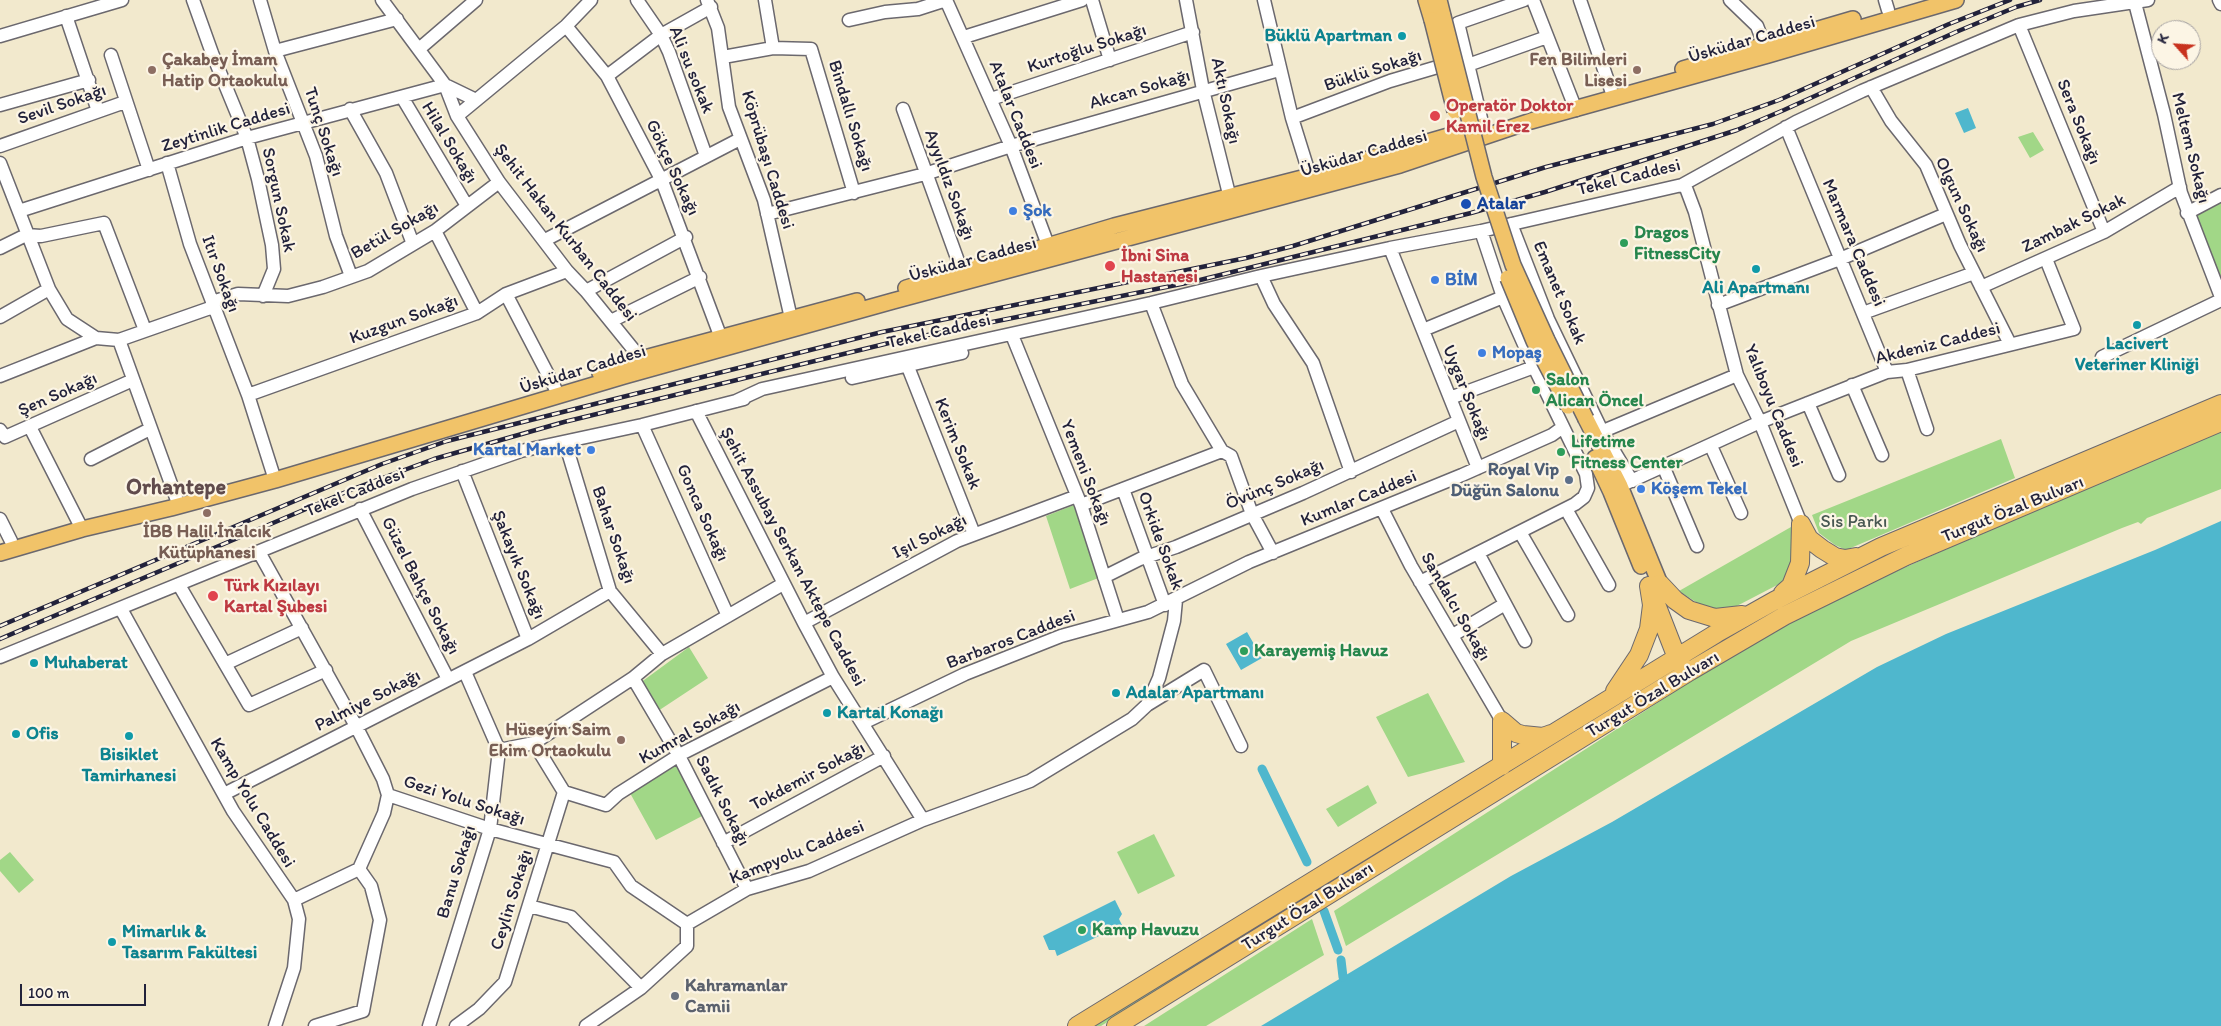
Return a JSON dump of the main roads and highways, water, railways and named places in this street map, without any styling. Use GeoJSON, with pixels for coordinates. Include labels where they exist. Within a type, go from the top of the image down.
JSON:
{"type":"FeatureCollection","features":[{"type":"Feature","properties":{"kind":"highway","name":"Turgut Özal Bulvarı"},"geometry":{"type":"LineString","coordinates":[[1077,1026],[1750,614],[1859,557],[1988,500],[2221,404]]}},
{"type":"Feature","properties":{"kind":"highway","name":"Turgut Özal Bulvarı"},"geometry":{"type":"LineString","coordinates":[[1116,1026],[1690,671],[1784,616],[1939,541],[2221,422]]}},
{"type":"Feature","properties":{"kind":"highway"},"geometry":{"type":"LineString","coordinates":[[1774,601],[1791,586],[1796,578],[1800,563],[1800,524],[1809,539],[1835,557],[1844,559],[1859,557]]}},
{"type":"Feature","properties":{"kind":"highway"},"geometry":{"type":"LineString","coordinates":[[1654,585],[1690,671]]}},
{"type":"Feature","properties":{"kind":"highway"},"geometry":{"type":"LineString","coordinates":[[1654,585],[1689,610],[1702,615],[1715,618],[1750,614]]}},
{"type":"Feature","properties":{"kind":"highway"},"geometry":{"type":"LineString","coordinates":[[1608,700],[1623,682],[1640,655],[1649,629],[1654,585]]}},
{"type":"Feature","properties":{"kind":"highway"},"geometry":{"type":"LineString","coordinates":[[1502,766],[1502,721],[1516,733],[1523,735],[1542,737],[1554,734]]}},
{"type":"Feature","properties":{"kind":"main road"},"geometry":{"type":"LineString","coordinates":[[1426,0],[1437,18],[1478,192],[1507,274],[1534,342],[1612,492],[1654,585]]}},
{"type":"Feature","properties":{"kind":"main road"},"geometry":{"type":"LineString","coordinates":[[1437,18],[1439,0]]}},
{"type":"Feature","properties":{"kind":"main road","name":"Üsküdar Caddesi"},"geometry":{"type":"LineString","coordinates":[[1231,202],[1310,176],[1484,131],[1766,50],[1888,9],[1923,0]]}},
{"type":"Feature","properties":{"kind":"main road","name":"Üsküdar Caddesi"},"geometry":{"type":"LineString","coordinates":[[1888,9],[1956,0]]}},
{"type":"Feature","properties":{"kind":"main road","name":"Üsküdar Caddesi"},"geometry":{"type":"LineString","coordinates":[[1574,105],[1611,90],[1766,50]]}},
{"type":"Feature","properties":{"kind":"main road","name":"Üsküdar Caddesi"},"geometry":{"type":"LineString","coordinates":[[273,476],[555,388],[792,324],[1050,251],[1231,202],[1400,165],[1484,131]]}},
{"type":"Feature","properties":{"kind":"main road","name":"Üsküdar Caddesi"},"geometry":{"type":"LineString","coordinates":[[6,542],[177,502],[273,476],[645,364],[722,338],[792,324],[962,272],[1050,251]]}},
{"type":"Feature","properties":{"kind":"main road"},"geometry":{"type":"LineString","coordinates":[[1575,422],[1598,433],[1626,483],[1654,585]]}},
{"type":"Feature","properties":{"kind":"main road","name":"Üsküdar Caddesi"},"geometry":{"type":"LineString","coordinates":[[0,553],[80,525]]}},
{"type":"Feature","properties":{"kind":"water"},"geometry":{"type":"Polygon","coordinates":[[[1968,108],[1976,128],[1964,133],[1955,113],[1968,108]]]}},
{"type":"Feature","properties":{"kind":"water"},"geometry":{"type":"Polygon","coordinates":[[[2221,521],[2221,1026],[1261,1026],[1511,876],[1612,822],[1877,667],[1946,634],[2155,550],[2221,521]]]}},
{"type":"Feature","properties":{"kind":"water","name":"Karayemiş Havuz"},"geometry":{"type":"Polygon","coordinates":[[[1247,632],[1262,658],[1241,670],[1226,644],[1247,632]]]}},
{"type":"Feature","properties":{"kind":"water","name":"Kamp Havuzu"},"geometry":{"type":"Polygon","coordinates":[[[1115,900],[1122,914],[1119,919],[1122,925],[1057,956],[1055,950],[1049,950],[1043,936],[1115,900]]]}},
{"type":"Feature","properties":{"kind":"waterway"},"geometry":{"type":"LineString","coordinates":[[1262,769],[1307,862]]}},
{"type":"Feature","properties":{"kind":"waterway"},"geometry":{"type":"LineString","coordinates":[[1324,911],[1338,950]]}},
{"type":"Feature","properties":{"kind":"waterway"},"geometry":{"type":"LineString","coordinates":[[1341,960],[1343,977]]}},
{"type":"Feature","properties":{"kind":"railway"},"geometry":{"type":"LineString","coordinates":[[0,626],[382,464],[447,441],[882,332],[1246,258],[1293,246],[1546,167],[1713,124],[1779,100],[1949,24],[2010,0]]}},
{"type":"Feature","properties":{"kind":"railway"},"geometry":{"type":"LineString","coordinates":[[0,639],[353,489],[434,459],[564,422],[893,342],[1196,281],[1471,213],[1545,192],[1737,130],[1956,32],[2016,7],[2040,0]]}},
{"type":"Feature","properties":{"kind":"place","name":"Büklü Apartman"},"geometry":{"type":"Point","coordinates":[1402,36]}},
{"type":"Feature","properties":{"kind":"place","name":"Çakabey İmam Hatip Ortaokulu"},"geometry":{"type":"Point","coordinates":[152,70]}},
{"type":"Feature","properties":{"kind":"place","name":"Fen Bilimleri Lisesi"},"geometry":{"type":"Point","coordinates":[1637,70]}},
{"type":"Feature","properties":{"kind":"place","name":"Operatör Doktor Kamil Erez"},"geometry":{"type":"Point","coordinates":[1435,116]}},
{"type":"Feature","properties":{"kind":"place","name":"Atalar"},"geometry":{"type":"Point","coordinates":[1466,204]}},
{"type":"Feature","properties":{"kind":"place","name":"Şok"},"geometry":{"type":"Point","coordinates":[1013,211]}},
{"type":"Feature","properties":{"kind":"place","name":"Dragos FitnessCity"},"geometry":{"type":"Point","coordinates":[1624,243]}},
{"type":"Feature","properties":{"kind":"place","name":"İbni Sina Hastanesi"},"geometry":{"type":"Point","coordinates":[1110,266]}},
{"type":"Feature","properties":{"kind":"place","name":"Ali Apartmanı"},"geometry":{"type":"Point","coordinates":[1756,269]}},
{"type":"Feature","properties":{"kind":"place","name":"BİM"},"geometry":{"type":"Point","coordinates":[1435,280]}},
{"type":"Feature","properties":{"kind":"place","name":"Lacivert Veteriner Kliniği"},"geometry":{"type":"Point","coordinates":[2137,325]}},
{"type":"Feature","properties":{"kind":"place","name":"Mopaş"},"geometry":{"type":"Point","coordinates":[1482,353]}},
{"type":"Feature","properties":{"kind":"place","name":"Salon Alican Öncel"},"geometry":{"type":"Point","coordinates":[1536,390]}},
{"type":"Feature","properties":{"kind":"place","name":"Kartal Market"},"geometry":{"type":"Point","coordinates":[591,450]}},
{"type":"Feature","properties":{"kind":"place","name":"Lifetime Fitness Center"},"geometry":{"type":"Point","coordinates":[1561,452]}},
{"type":"Feature","properties":{"kind":"place","name":"Royal Vip Düğün Salonu"},"geometry":{"type":"Point","coordinates":[1569,480]}},
{"type":"Feature","properties":{"kind":"place","name":"Köşem Tekel"},"geometry":{"type":"Point","coordinates":[1641,489]}},
{"type":"Feature","properties":{"kind":"place","name":"İBB Halil İnalcık Kütüphanesi"},"geometry":{"type":"Point","coordinates":[207,513]}},
{"type":"Feature","properties":{"kind":"place","name":"Türk Kızılayı Kartal Şubesi"},"geometry":{"type":"Point","coordinates":[213,596]}},
{"type":"Feature","properties":{"kind":"place","name":"Karayemiş Havuz"},"geometry":{"type":"Point","coordinates":[1244,651]}},
{"type":"Feature","properties":{"kind":"place","name":"Muhaberat"},"geometry":{"type":"Point","coordinates":[34,663]}},
{"type":"Feature","properties":{"kind":"place","name":"Adalar Apartmanı"},"geometry":{"type":"Point","coordinates":[1116,693]}},
{"type":"Feature","properties":{"kind":"place","name":"Kartal Konağı"},"geometry":{"type":"Point","coordinates":[827,713]}},
{"type":"Feature","properties":{"kind":"place","name":"Ofis"},"geometry":{"type":"Point","coordinates":[16,734]}},
{"type":"Feature","properties":{"kind":"place","name":"Bisiklet Tamirhanesi"},"geometry":{"type":"Point","coordinates":[129,736]}},
{"type":"Feature","properties":{"kind":"place","name":"Hüseyin Saim Ekim Ortaokulu"},"geometry":{"type":"Point","coordinates":[621,740]}},
{"type":"Feature","properties":{"kind":"place","name":"Kamp Havuzu"},"geometry":{"type":"Point","coordinates":[1082,930]}},
{"type":"Feature","properties":{"kind":"place","name":"Mimarlık & Tasarım Fakültesi"},"geometry":{"type":"Point","coordinates":[112,942]}},
{"type":"Feature","properties":{"kind":"place","name":"Kahramanlar Camii"},"geometry":{"type":"Point","coordinates":[675,996]}},
{"type":"Feature","properties":{"kind":"district","name":"Orhantepe"},"geometry":{"type":"Point","coordinates":[176,488]}},
{"type":"Feature","properties":{"kind":"park label","name":"Sis Parkı"},"geometry":{"type":"Point","coordinates":[1854,522]}}]}
